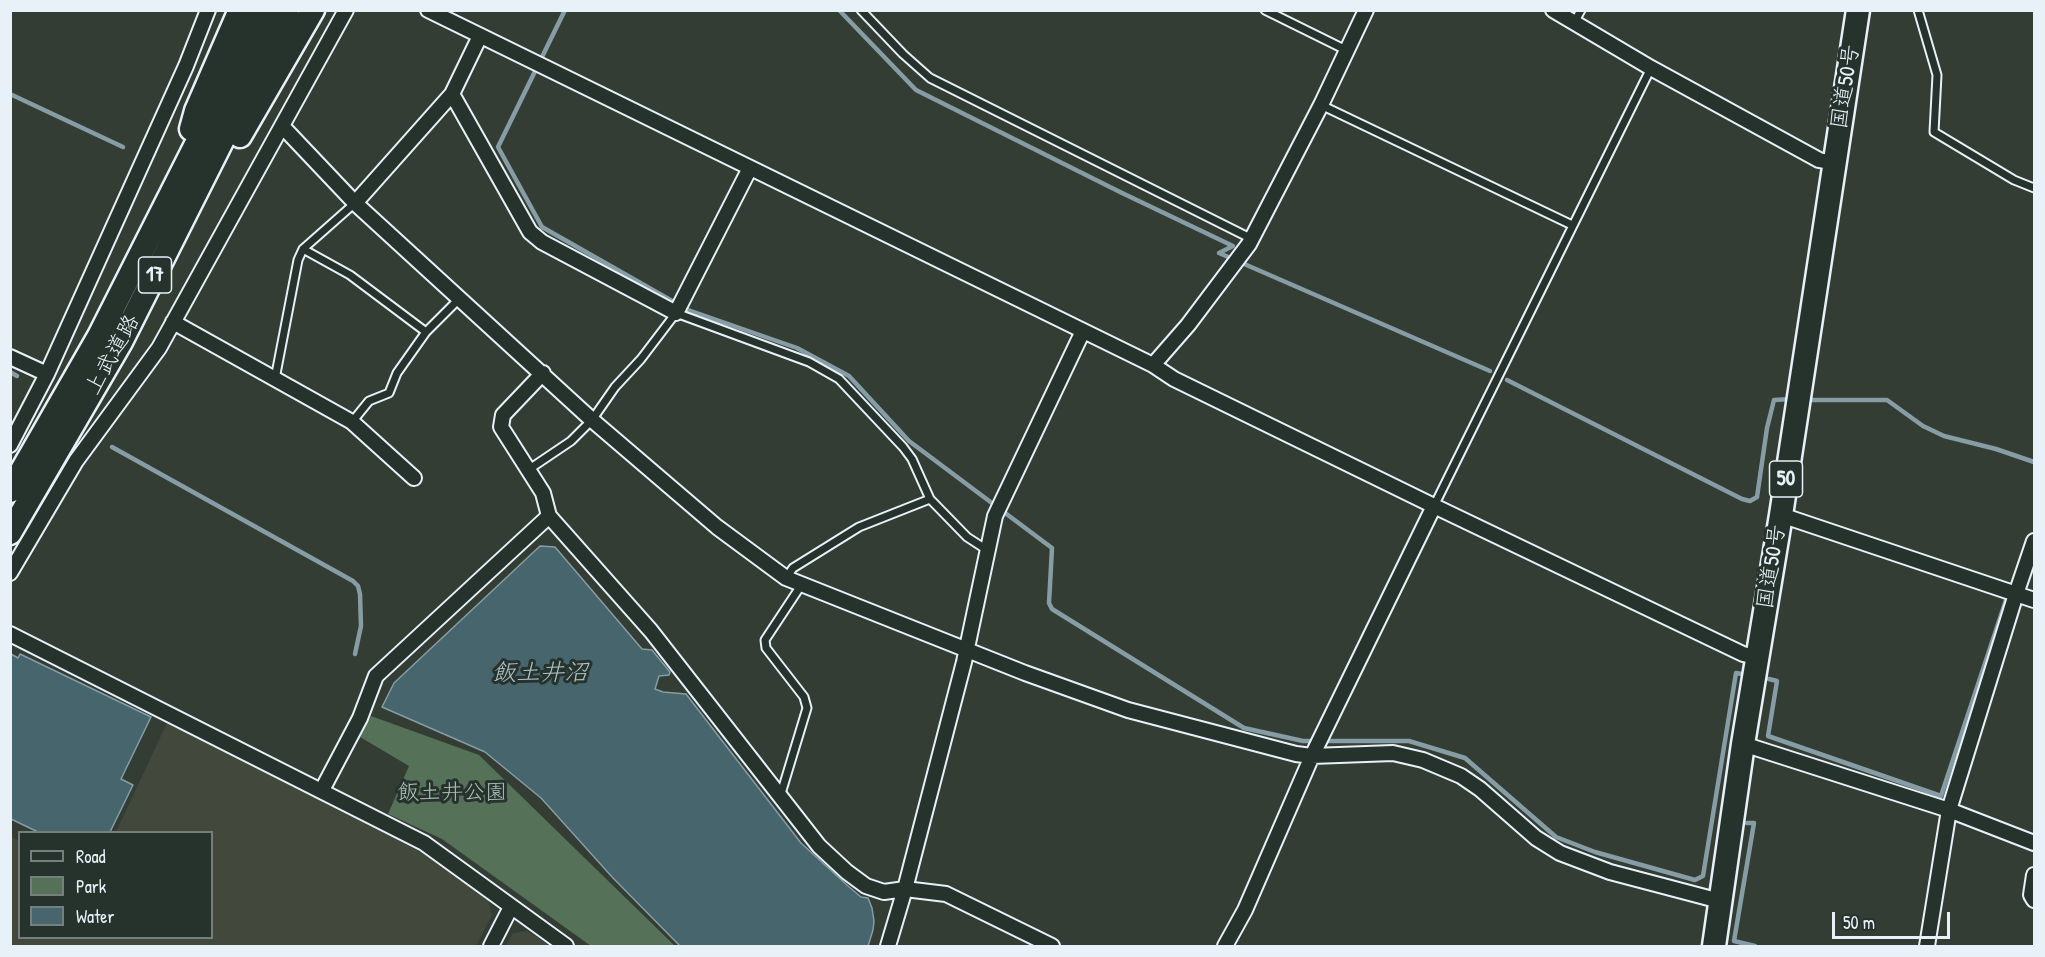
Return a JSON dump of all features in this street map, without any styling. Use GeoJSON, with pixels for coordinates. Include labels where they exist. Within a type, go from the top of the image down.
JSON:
{"type":"FeatureCollection","features":[{"type":"Feature","properties":{"kind":"highway"},"geometry":{"type":"LineString","coordinates":[[174,189],[196,111],[240,10]]}},
{"type":"Feature","properties":{"kind":"highway","name":"上武道路"},"geometry":{"type":"LineString","coordinates":[[10,491],[99,336],[264,10]]}},
{"type":"Feature","properties":{"kind":"highway","name":"上武道路"},"geometry":{"type":"LineString","coordinates":[[10,533],[121,342],[288,10]]}},
{"type":"Feature","properties":{"kind":"highway"},"geometry":{"type":"LineString","coordinates":[[137,310],[313,10]]}},
{"type":"Feature","properties":{"kind":"highway","name":"国道50号"},"geometry":{"type":"LineString","coordinates":[[1714,946],[1743,744],[1857,10]]}},
{"type":"Feature","properties":{"kind":"street"},"geometry":{"type":"LineString","coordinates":[[10,445],[47,374],[186,66],[208,10]]}},
{"type":"Feature","properties":{"kind":"street"},"geometry":{"type":"LineString","coordinates":[[10,573],[76,461],[159,348],[346,10]]}},
{"type":"Feature","properties":{"kind":"street"},"geometry":{"type":"LineString","coordinates":[[428,10],[1153,365],[1174,379],[1434,506],[1743,654],[1757,657]]}},
{"type":"Feature","properties":{"kind":"street"},"geometry":{"type":"LineString","coordinates":[[1153,365],[1242,256],[1321,105],[1366,10]]}},
{"type":"Feature","properties":{"kind":"street"},"geometry":{"type":"LineString","coordinates":[[1553,10],[1578,16],[1651,68],[1819,160],[1834,163]]}},
{"type":"Feature","properties":{"kind":"street"},"geometry":{"type":"LineString","coordinates":[[355,203],[452,94],[480,36]]}},
{"type":"Feature","properties":{"kind":"street"},"geometry":{"type":"LineString","coordinates":[[452,94],[530,232],[542,242],[676,313],[750,168]]}},
{"type":"Feature","properties":{"kind":"street"},"geometry":{"type":"LineString","coordinates":[[283,127],[355,203],[592,420],[717,526],[786,578],[1025,673],[1128,710],[1274,749],[1312,756],[1393,753],[1423,760],[1461,776],[1480,789],[1536,838],[1560,853],[1610,872],[1720,902]]}},
{"type":"Feature","properties":{"kind":"street"},"geometry":{"type":"LineString","coordinates":[[173,322],[352,422],[414,478]]}},
{"type":"Feature","properties":{"kind":"street"},"geometry":{"type":"LineString","coordinates":[[888,946],[964,663],[965,648],[987,550],[1002,499],[1083,331]]}},
{"type":"Feature","properties":{"kind":"street"},"geometry":{"type":"LineString","coordinates":[[10,357],[47,374]]}},
{"type":"Feature","properties":{"kind":"street"},"geometry":{"type":"LineString","coordinates":[[543,374],[503,415],[501,428],[543,494],[549,516],[651,631],[819,846],[847,873],[866,886],[884,892],[905,889],[946,894],[1052,946]]}},
{"type":"Feature","properties":{"kind":"street"},"geometry":{"type":"LineString","coordinates":[[1225,946],[1245,910],[1312,756],[1434,506]]}},
{"type":"Feature","properties":{"kind":"street"},"geometry":{"type":"LineString","coordinates":[[1780,515],[2034,600]]}},
{"type":"Feature","properties":{"kind":"street"},"geometry":{"type":"LineString","coordinates":[[322,790],[360,718],[376,676],[549,516]]}},
{"type":"Feature","properties":{"kind":"street"},"geometry":{"type":"LineString","coordinates":[[1927,946],[1949,810],[2034,540]]}},
{"type":"Feature","properties":{"kind":"street"},"geometry":{"type":"LineString","coordinates":[[10,634],[424,843],[566,946]]}},
{"type":"Feature","properties":{"kind":"street"},"geometry":{"type":"LineString","coordinates":[[1743,744],[1949,810],[2034,843]]}},
{"type":"Feature","properties":{"kind":"street"},"geometry":{"type":"LineString","coordinates":[[2034,875],[2031,895],[2034,900]]}},
{"type":"Feature","properties":{"kind":"street"},"geometry":{"type":"LineString","coordinates":[[491,946],[511,907]]}},
{"type":"Feature","properties":{"kind":"lane"},"geometry":{"type":"LineString","coordinates":[[861,10],[903,54],[930,78],[1252,239]]}},
{"type":"Feature","properties":{"kind":"lane"},"geometry":{"type":"LineString","coordinates":[[1265,10],[1346,50]]}},
{"type":"Feature","properties":{"kind":"lane"},"geometry":{"type":"LineString","coordinates":[[1918,10],[1937,75],[1934,132],[2014,180],[2034,188]]}},
{"type":"Feature","properties":{"kind":"lane"},"geometry":{"type":"LineString","coordinates":[[1434,506],[1651,68]]}},
{"type":"Feature","properties":{"kind":"lane"},"geometry":{"type":"LineString","coordinates":[[1321,105],[1572,225]]}},
{"type":"Feature","properties":{"kind":"lane"},"geometry":{"type":"LineString","coordinates":[[274,379],[298,261],[303,249],[355,203]]}},
{"type":"Feature","properties":{"kind":"lane"},"geometry":{"type":"LineString","coordinates":[[303,249],[350,275],[426,332]]}},
{"type":"Feature","properties":{"kind":"lane"},"geometry":{"type":"LineString","coordinates":[[352,422],[369,401],[389,393],[398,373],[426,332],[460,298]]}},
{"type":"Feature","properties":{"kind":"lane"},"geometry":{"type":"LineString","coordinates":[[528,470],[571,441],[592,420],[615,387],[641,359],[676,313],[809,362],[839,379],[903,447],[912,459],[930,499],[967,537],[987,550]]}},
{"type":"Feature","properties":{"kind":"lane"},"geometry":{"type":"LineString","coordinates":[[786,578],[793,568],[859,527],[930,499]]}},
{"type":"Feature","properties":{"kind":"lane"},"geometry":{"type":"LineString","coordinates":[[780,797],[807,708],[804,697],[766,648],[765,640],[802,584]]}},
{"type":"Feature","properties":{"kind":"shaded area"},"geometry":{"type":"Polygon","coordinates":[[[167,723],[421,852],[488,900],[492,915],[476,946],[11,946],[11,837],[18,840],[18,939],[213,939],[213,831],[116,831],[167,723]]]}},
{"type":"Feature","properties":{"kind":"shaded area"},"geometry":{"type":"Polygon","coordinates":[[[527,931],[550,946],[506,946],[513,933],[527,931]]]}},
{"type":"Feature","properties":{"kind":"green space","name":"飯土井公園"},"geometry":{"type":"Polygon","coordinates":[[[371,716],[479,755],[675,946],[591,946],[442,839],[388,814],[409,766],[360,737],[371,716]]]}},
{"type":"Feature","properties":{"kind":"water","name":"飯土井沼"},"geometry":{"type":"Polygon","coordinates":[[[540,546],[555,547],[642,649],[652,650],[670,672],[669,675],[659,676],[655,689],[686,694],[801,843],[861,897],[868,898],[874,921],[868,946],[680,946],[613,878],[541,798],[485,752],[382,707],[394,683],[540,546]]]}},
{"type":"Feature","properties":{"kind":"water"},"geometry":{"type":"Polygon","coordinates":[[[11,654],[18,658],[20,654],[151,717],[121,779],[133,785],[110,831],[36,831],[11,819],[11,654]]]}},
{"type":"Feature","properties":{"kind":"waterway"},"geometry":{"type":"LineString","coordinates":[[565,10],[498,147],[542,227],[688,310],[797,348],[849,376],[909,441],[1052,548],[1049,603],[1052,609],[1244,728],[1303,741],[1409,741],[1465,758],[1556,837],[1595,852],[1695,880],[1703,876],[1736,673],[1742,674]]}},
{"type":"Feature","properties":{"kind":"waterway"},"geometry":{"type":"LineString","coordinates":[[839,10],[916,90],[1233,246],[1219,253],[1490,371]]}},
{"type":"Feature","properties":{"kind":"waterway"},"geometry":{"type":"LineString","coordinates":[[10,94],[123,147]]}},
{"type":"Feature","properties":{"kind":"waterway"},"geometry":{"type":"LineString","coordinates":[[10,372],[17,376]]}},
{"type":"Feature","properties":{"kind":"waterway"},"geometry":{"type":"LineString","coordinates":[[1507,380],[1750,501],[1757,497],[1767,428],[1774,400],[1792,399]]}},
{"type":"Feature","properties":{"kind":"waterway"},"geometry":{"type":"LineString","coordinates":[[1806,400],[1887,400],[1923,426],[1944,436],[1996,449],[2034,462]]}},
{"type":"Feature","properties":{"kind":"waterway"},"geometry":{"type":"LineString","coordinates":[[112,447],[353,581],[358,586],[360,594],[361,626],[355,654]]}},
{"type":"Feature","properties":{"kind":"waterway"},"geometry":{"type":"LineString","coordinates":[[1769,679],[1777,681],[1768,736],[1941,796],[2006,600]]}},
{"type":"Feature","properties":{"kind":"waterway"},"geometry":{"type":"LineString","coordinates":[[1747,823],[1754,823],[1734,941],[1755,946]]}}]}
